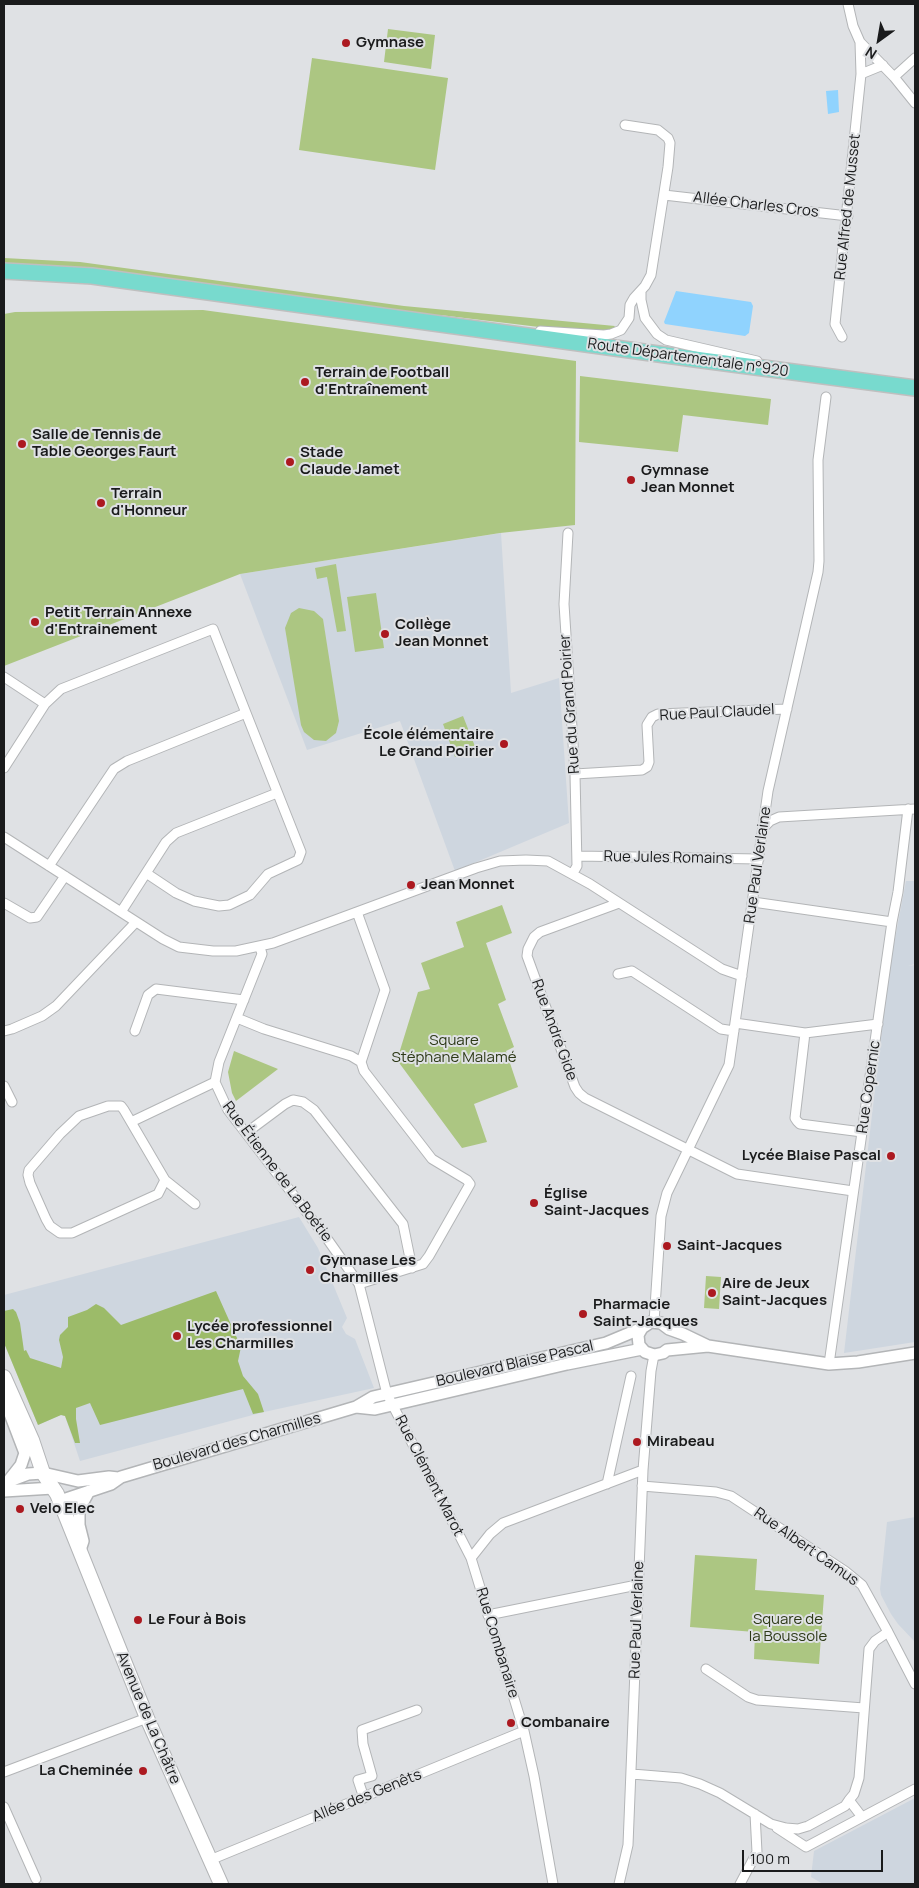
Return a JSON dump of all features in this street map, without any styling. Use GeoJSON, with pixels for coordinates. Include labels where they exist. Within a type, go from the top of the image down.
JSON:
{"type":"FeatureCollection","features":[{"type":"Feature","properties":{"kind":"main road","name":"Route Départementale n°920"},"geometry":{"type":"LineString","coordinates":[[4,271],[92,276],[915,388]]}},
{"type":"Feature","properties":{"kind":"main road","name":"Avenue de La Châtre"},"geometry":{"type":"LineString","coordinates":[[4,1377],[32,1440],[42,1473],[57,1494],[147,1718],[221,1884]]}},
{"type":"Feature","properties":{"kind":"street","name":"Rue Alfred de Musset"},"geometry":{"type":"LineString","coordinates":[[842,337],[835,324],[848,216],[861,74],[860,42],[853,26],[848,4]]}},
{"type":"Feature","properties":{"kind":"street"},"geometry":{"type":"LineString","coordinates":[[860,42],[894,77],[915,103]]}},
{"type":"Feature","properties":{"kind":"street"},"geometry":{"type":"LineString","coordinates":[[894,77],[915,58]]}},
{"type":"Feature","properties":{"kind":"street"},"geometry":{"type":"LineString","coordinates":[[861,74],[883,65]]}},
{"type":"Feature","properties":{"kind":"street"},"geometry":{"type":"LineString","coordinates":[[460,327],[611,334],[621,330],[625,325],[634,298],[649,281],[653,270],[670,150],[668,138],[658,130],[625,125]]}},
{"type":"Feature","properties":{"kind":"street","name":"Allée Charles Cros"},"geometry":{"type":"LineString","coordinates":[[664,195],[848,216]]}},
{"type":"Feature","properties":{"kind":"street"},"geometry":{"type":"LineString","coordinates":[[641,291],[645,318],[657,334],[666,340],[773,364],[802,373]]}},
{"type":"Feature","properties":{"kind":"street","name":"Rue Paul Verlaine"},"geometry":{"type":"LineString","coordinates":[[654,1322],[661,1216],[669,1187],[729,1065],[768,791],[819,561],[818,460],[826,398]]}},
{"type":"Feature","properties":{"kind":"street","name":"Rue du Grand Poirier"},"geometry":{"type":"LineString","coordinates":[[568,533],[564,604],[575,774],[577,866],[573,873]]}},
{"type":"Feature","properties":{"kind":"street"},"geometry":{"type":"LineString","coordinates":[[4,768],[45,704],[61,689],[213,629],[300,856],[295,862],[268,874],[258,888],[250,895],[229,905],[218,906],[194,901],[146,873]]}},
{"type":"Feature","properties":{"kind":"street"},"geometry":{"type":"LineString","coordinates":[[4,677],[45,704]]}},
{"type":"Feature","properties":{"kind":"street","name":"Rue Paul Claudel"},"geometry":{"type":"LineString","coordinates":[[575,774],[642,770],[647,767],[649,762],[647,725],[652,717],[658,714],[787,709]]}},
{"type":"Feature","properties":{"kind":"street"},"geometry":{"type":"LineString","coordinates":[[49,866],[114,769],[127,761],[246,713]]}},
{"type":"Feature","properties":{"kind":"street"},"geometry":{"type":"LineString","coordinates":[[121,912],[166,842],[176,833],[277,794]]}},
{"type":"Feature","properties":{"kind":"street"},"geometry":{"type":"LineString","coordinates":[[764,827],[770,821],[779,817],[912,809]]}},
{"type":"Feature","properties":{"kind":"street","name":"Rue Copernic"},"geometry":{"type":"LineString","coordinates":[[829,1364],[892,922],[912,809]]}},
{"type":"Feature","properties":{"kind":"street"},"geometry":{"type":"LineString","coordinates":[[4,836],[136,922],[179,947],[213,951],[236,951],[260,947],[476,868],[500,861],[526,860],[548,862],[573,873],[726,971],[742,976]]}},
{"type":"Feature","properties":{"kind":"street","name":"Rue Jules Romains"},"geometry":{"type":"LineString","coordinates":[[576,856],[759,859]]}},
{"type":"Feature","properties":{"kind":"street"},"geometry":{"type":"LineString","coordinates":[[4,903],[30,918],[37,917],[65,876]]}},
{"type":"Feature","properties":{"kind":"street"},"geometry":{"type":"LineString","coordinates":[[753,902],[892,922]]}},
{"type":"Feature","properties":{"kind":"street","name":"Rue André Gide"},"geometry":{"type":"LineString","coordinates":[[619,903],[540,932],[530,943],[527,956],[579,1094],[737,1174],[853,1191]]}},
{"type":"Feature","properties":{"kind":"street"},"geometry":{"type":"LineString","coordinates":[[357,912],[385,990],[361,1062],[364,1071],[432,1159],[467,1180],[470,1184],[429,1256],[422,1264],[359,1284]]}},
{"type":"Feature","properties":{"kind":"street"},"geometry":{"type":"LineString","coordinates":[[4,1031],[12,1030],[42,1016],[56,1006],[136,922]]}},
{"type":"Feature","properties":{"kind":"street"},"geometry":{"type":"LineString","coordinates":[[131,1122],[215,1082],[219,1062],[262,954],[260,947]]}},
{"type":"Feature","properties":{"kind":"street"},"geometry":{"type":"LineString","coordinates":[[618,974],[632,971],[721,1029],[735,1027],[805,1033],[878,1024]]}},
{"type":"Feature","properties":{"kind":"street"},"geometry":{"type":"LineString","coordinates":[[135,1030],[148,995],[156,989],[244,1000]]}},
{"type":"Feature","properties":{"kind":"street"},"geometry":{"type":"LineString","coordinates":[[237,1018],[264,1029],[351,1056],[361,1062]]}},
{"type":"Feature","properties":{"kind":"street"},"geometry":{"type":"LineString","coordinates":[[805,1033],[795,1118],[797,1122],[800,1124],[862,1132]]}},
{"type":"Feature","properties":{"kind":"street","name":"Rue Étienne de La Boétie"},"geometry":{"type":"LineString","coordinates":[[215,1082],[228,1110],[328,1240],[359,1284],[390,1400]]}},
{"type":"Feature","properties":{"kind":"street"},"geometry":{"type":"LineString","coordinates":[[4,1086],[12,1102]]}},
{"type":"Feature","properties":{"kind":"street"},"geometry":{"type":"LineString","coordinates":[[246,1134],[293,1100],[303,1102],[314,1110],[403,1224],[412,1268]]}},
{"type":"Feature","properties":{"kind":"street"},"geometry":{"type":"LineString","coordinates":[[166,1180],[158,1194],[72,1233],[60,1233],[50,1226],[28,1175],[33,1164],[79,1116],[108,1106],[120,1106],[166,1180],[195,1204]]}},
{"type":"Feature","properties":{"kind":"street"},"geometry":{"type":"LineString","coordinates":[[654,1322],[660,1323],[669,1329],[708,1346]]}},
{"type":"Feature","properties":{"kind":"street","name":"Boulevard Blaise Pascal"},"geometry":{"type":"LineString","coordinates":[[390,1400],[606,1343],[654,1322]]}},
{"type":"Feature","properties":{"kind":"street"},"geometry":{"type":"LineString","coordinates":[[642,1328],[638,1340],[642,1349],[654,1355],[667,1350],[708,1346],[829,1364],[858,1362],[915,1353]]}},
{"type":"Feature","properties":{"kind":"street"},"geometry":{"type":"LineString","coordinates":[[667,1350],[671,1342],[669,1329]]}},
{"type":"Feature","properties":{"kind":"street","name":"Boulevard Blaise Pascal"},"geometry":{"type":"LineString","coordinates":[[390,1400],[642,1349]]}},
{"type":"Feature","properties":{"kind":"street","name":"Rue Paul Verlaine"},"geometry":{"type":"LineString","coordinates":[[619,1884],[628,1845],[642,1486],[651,1371],[654,1355]]}},
{"type":"Feature","properties":{"kind":"street"},"geometry":{"type":"LineString","coordinates":[[607,1484],[631,1376]]}},
{"type":"Feature","properties":{"kind":"street"},"geometry":{"type":"LineString","coordinates":[[4,1398],[25,1453],[22,1465],[6,1485]]}},
{"type":"Feature","properties":{"kind":"street","name":"Boulevard des Charmilles"},"geometry":{"type":"LineString","coordinates":[[42,1473],[78,1481],[118,1478],[356,1407],[376,1409],[390,1400]]}},
{"type":"Feature","properties":{"kind":"street","name":"Rue Clément Marot"},"geometry":{"type":"LineString","coordinates":[[390,1400],[471,1558]]}},
{"type":"Feature","properties":{"kind":"street"},"geometry":{"type":"LineString","coordinates":[[471,1558],[490,1534],[503,1523],[643,1470]]}},
{"type":"Feature","properties":{"kind":"street"},"geometry":{"type":"LineString","coordinates":[[6,1485],[28,1474],[42,1473]]}},
{"type":"Feature","properties":{"kind":"street","name":"Boulevard des Charmilles"},"geometry":{"type":"LineString","coordinates":[[57,1494],[104,1478]]}},
{"type":"Feature","properties":{"kind":"street","name":"Boulevard des Charmilles"},"geometry":{"type":"LineString","coordinates":[[57,1494],[89,1491],[111,1484],[118,1478]]}},
{"type":"Feature","properties":{"kind":"street"},"geometry":{"type":"LineString","coordinates":[[6,1485],[57,1494]]}},
{"type":"Feature","properties":{"kind":"street","name":"Rue Albert Camus"},"geometry":{"type":"LineString","coordinates":[[642,1486],[716,1492],[731,1496],[855,1577],[862,1585],[915,1684]]}},
{"type":"Feature","properties":{"kind":"street","name":"Avenue de La Châtre"},"geometry":{"type":"LineString","coordinates":[[80,1550],[83,1541],[79,1525],[79,1509],[89,1491]]}},
{"type":"Feature","properties":{"kind":"street","name":"Rue Combanaire"},"geometry":{"type":"LineString","coordinates":[[471,1558],[524,1731],[534,1776],[552,1884]]}},
{"type":"Feature","properties":{"kind":"street"},"geometry":{"type":"LineString","coordinates":[[488,1615],[637,1585]]}},
{"type":"Feature","properties":{"kind":"street"},"geometry":{"type":"LineString","coordinates":[[770,1824],[798,1829],[808,1826],[845,1806],[854,1794],[859,1778],[869,1648],[888,1632]]}},
{"type":"Feature","properties":{"kind":"street"},"geometry":{"type":"LineString","coordinates":[[706,1669],[748,1697],[757,1700],[864,1708]]}},
{"type":"Feature","properties":{"kind":"street"},"geometry":{"type":"LineString","coordinates":[[364,1798],[358,1780],[372,1776],[363,1744],[362,1730],[417,1710]]}},
{"type":"Feature","properties":{"kind":"street"},"geometry":{"type":"LineString","coordinates":[[4,1772],[147,1718]]}},
{"type":"Feature","properties":{"kind":"street","name":"Allée des Genêts"},"geometry":{"type":"LineString","coordinates":[[210,1860],[524,1731]]}},
{"type":"Feature","properties":{"kind":"street"},"geometry":{"type":"LineString","coordinates":[[632,1774],[681,1778],[700,1784],[720,1793],[806,1847],[915,1789]]}},
{"type":"Feature","properties":{"kind":"street"},"geometry":{"type":"LineString","coordinates":[[849,1800],[862,1817]]}},
{"type":"Feature","properties":{"kind":"street"},"geometry":{"type":"LineString","coordinates":[[4,1807],[36,1879]]}},
{"type":"Feature","properties":{"kind":"street"},"geometry":{"type":"LineString","coordinates":[[740,1884],[757,1852],[755,1814]]}},
{"type":"Feature","properties":{"kind":"shaded area","name":"Collège Jean Monnet"},"geometry":{"type":"Polygon","coordinates":[[[501,533],[511,693],[559,678],[569,823],[455,871],[400,721],[307,750],[240,574],[501,533]]]}},
{"type":"Feature","properties":{"kind":"shaded area","name":"Lycée Blaise Pascal"},"geometry":{"type":"Polygon","coordinates":[[[906,881],[915,881],[915,964],[908,966],[915,965],[915,1342],[844,1353],[889,970],[906,881]]]}},
{"type":"Feature","properties":{"kind":"shaded area","name":"Lycée professionnel Les Charmilles"},"geometry":{"type":"Polygon","coordinates":[[[299,1217],[318,1248],[347,1318],[342,1327],[346,1334],[355,1339],[374,1388],[264,1412],[80,1461],[65,1416],[61,1415],[38,1425],[4,1343],[4,1295],[299,1217]]]}},
{"type":"Feature","properties":{"kind":"shaded area"},"geometry":{"type":"Polygon","coordinates":[[[915,1517],[915,1642],[891,1614],[881,1595],[880,1589],[887,1522],[915,1517]]]}},
{"type":"Feature","properties":{"kind":"shaded area"},"geometry":{"type":"Polygon","coordinates":[[[915,1798],[915,1884],[823,1884],[811,1877],[814,1851],[915,1798]]]}},
{"type":"Feature","properties":{"kind":"green space"},"geometry":{"type":"Polygon","coordinates":[[[388,29],[435,35],[431,69],[384,62],[388,29]]]}},
{"type":"Feature","properties":{"kind":"green space"},"geometry":{"type":"Polygon","coordinates":[[[312,58],[448,78],[435,170],[299,150],[312,58]]]}},
{"type":"Feature","properties":{"kind":"green space"},"geometry":{"type":"Polygon","coordinates":[[[4,258],[80,262],[404,306],[615,326],[613,329],[601,332],[425,315],[4,265],[4,258]]]}},
{"type":"Feature","properties":{"kind":"green space","name":"Stade Claude Jamet"},"geometry":{"type":"Polygon","coordinates":[[[203,310],[576,361],[575,525],[500,533],[240,574],[4,666],[4,314],[15,312],[203,310]]]}},
{"type":"Feature","properties":{"kind":"green space"},"geometry":{"type":"Polygon","coordinates":[[[580,376],[771,399],[768,425],[683,415],[678,452],[579,442],[580,376]]]}},
{"type":"Feature","properties":{"kind":"green space"},"geometry":{"type":"Polygon","coordinates":[[[336,564],[346,631],[337,632],[327,577],[317,579],[315,568],[336,564]]]}},
{"type":"Feature","properties":{"kind":"green space"},"geometry":{"type":"Polygon","coordinates":[[[376,593],[384,648],[355,652],[347,597],[376,593]]]}},
{"type":"Feature","properties":{"kind":"green space"},"geometry":{"type":"Polygon","coordinates":[[[299,608],[314,611],[323,619],[339,721],[336,733],[326,741],[314,740],[304,732],[301,725],[285,628],[291,613],[299,608]]]}},
{"type":"Feature","properties":{"kind":"green space"},"geometry":{"type":"Polygon","coordinates":[[[463,716],[476,749],[455,757],[443,724],[463,716]]]}},
{"type":"Feature","properties":{"kind":"green space","name":"Square Stéphane Malamé"},"geometry":{"type":"Polygon","coordinates":[[[502,905],[512,933],[486,943],[506,1000],[498,1004],[514,1047],[506,1051],[518,1087],[474,1104],[487,1142],[462,1148],[397,1060],[418,992],[430,989],[421,963],[464,947],[456,922],[502,905]]]}},
{"type":"Feature","properties":{"kind":"green space"},"geometry":{"type":"Polygon","coordinates":[[[234,1051],[278,1069],[236,1101],[232,1093],[228,1072],[234,1051]]]}},
{"type":"Feature","properties":{"kind":"green space","name":"Aire de Jeux Saint-Jacques"},"geometry":{"type":"Polygon","coordinates":[[[706,1276],[721,1277],[719,1309],[704,1308],[706,1276]]]}},
{"type":"Feature","properties":{"kind":"green space"},"geometry":{"type":"Polygon","coordinates":[[[216,1291],[241,1347],[238,1361],[243,1376],[258,1394],[264,1412],[253,1414],[243,1389],[100,1425],[90,1403],[76,1408],[80,1443],[75,1443],[65,1416],[61,1415],[38,1425],[4,1343],[4,1311],[13,1309],[16,1312],[20,1323],[24,1351],[26,1350],[30,1358],[61,1368],[63,1357],[59,1340],[60,1335],[68,1327],[68,1317],[87,1310],[96,1304],[104,1308],[121,1325],[216,1291]]]}},
{"type":"Feature","properties":{"kind":"green space","name":"Square de la Boussole"},"geometry":{"type":"Polygon","coordinates":[[[695,1555],[757,1559],[755,1590],[824,1595],[819,1664],[754,1659],[755,1632],[690,1627],[695,1555]]]}},
{"type":"Feature","properties":{"kind":"water"},"geometry":{"type":"Polygon","coordinates":[[[838,90],[839,112],[828,114],[826,91],[838,90]]]}},
{"type":"Feature","properties":{"kind":"water"},"geometry":{"type":"Polygon","coordinates":[[[676,291],[751,302],[753,306],[749,333],[745,336],[665,324],[664,322],[676,291]]]}},
{"type":"Feature","properties":{"kind":"place","name":"Gymnase"},"geometry":{"type":"Point","coordinates":[346,43]}},
{"type":"Feature","properties":{"kind":"place","name":"Terrain de Football d'Entraînement"},"geometry":{"type":"Point","coordinates":[305,382]}},
{"type":"Feature","properties":{"kind":"place","name":"Salle de Tennis de Table Georges Faurt"},"geometry":{"type":"Point","coordinates":[22,444]}},
{"type":"Feature","properties":{"kind":"place","name":"Stade Claude Jamet"},"geometry":{"type":"Point","coordinates":[290,462]}},
{"type":"Feature","properties":{"kind":"place","name":"Gymnase Jean Monnet"},"geometry":{"type":"Point","coordinates":[631,480]}},
{"type":"Feature","properties":{"kind":"place","name":"Terrain d'Honneur"},"geometry":{"type":"Point","coordinates":[101,503]}},
{"type":"Feature","properties":{"kind":"place","name":"Petit Terrain Annexe d'Entrainement"},"geometry":{"type":"Point","coordinates":[35,622]}},
{"type":"Feature","properties":{"kind":"place","name":"Collège Jean Monnet"},"geometry":{"type":"Point","coordinates":[385,634]}},
{"type":"Feature","properties":{"kind":"place","name":"École élémentaire Le Grand Poirier"},"geometry":{"type":"Point","coordinates":[504,744]}},
{"type":"Feature","properties":{"kind":"place","name":"Jean Monnet"},"geometry":{"type":"Point","coordinates":[411,885]}},
{"type":"Feature","properties":{"kind":"place","name":"Lycée Blaise Pascal"},"geometry":{"type":"Point","coordinates":[891,1156]}},
{"type":"Feature","properties":{"kind":"place","name":"Église Saint-Jacques"},"geometry":{"type":"Point","coordinates":[534,1203]}},
{"type":"Feature","properties":{"kind":"place","name":"Saint-Jacques"},"geometry":{"type":"Point","coordinates":[667,1246]}},
{"type":"Feature","properties":{"kind":"place","name":"Gymnase Les Charmilles"},"geometry":{"type":"Point","coordinates":[310,1270]}},
{"type":"Feature","properties":{"kind":"place","name":"Aire de Jeux Saint-Jacques"},"geometry":{"type":"Point","coordinates":[712,1293]}},
{"type":"Feature","properties":{"kind":"place","name":"Pharmacie Saint-Jacques"},"geometry":{"type":"Point","coordinates":[583,1314]}},
{"type":"Feature","properties":{"kind":"place","name":"Lycée professionnel Les Charmilles"},"geometry":{"type":"Point","coordinates":[177,1336]}},
{"type":"Feature","properties":{"kind":"place","name":"Mirabeau"},"geometry":{"type":"Point","coordinates":[637,1442]}},
{"type":"Feature","properties":{"kind":"place","name":"Velo Elec"},"geometry":{"type":"Point","coordinates":[20,1509]}},
{"type":"Feature","properties":{"kind":"place","name":"Le Four à Bois"},"geometry":{"type":"Point","coordinates":[138,1620]}},
{"type":"Feature","properties":{"kind":"place","name":"Combanaire"},"geometry":{"type":"Point","coordinates":[511,1723]}},
{"type":"Feature","properties":{"kind":"place","name":"La Cheminée"},"geometry":{"type":"Point","coordinates":[143,1771]}}]}
